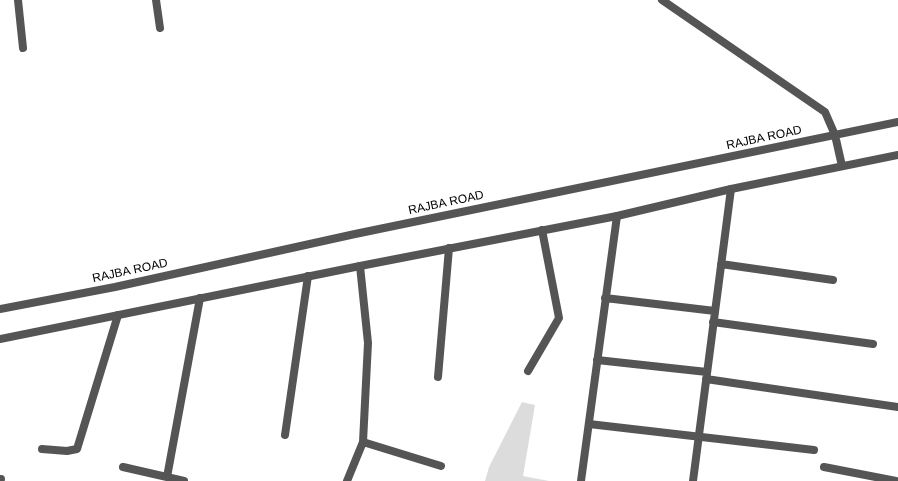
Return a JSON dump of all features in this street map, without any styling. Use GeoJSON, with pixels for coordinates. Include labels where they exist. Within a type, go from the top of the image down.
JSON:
{"type":"FeatureCollection","features":[{"type":"Feature","properties":{"kind":"street"},"geometry":{"type":"LineString","coordinates":[[18,0],[23,48]]}},
{"type":"Feature","properties":{"kind":"street"},"geometry":{"type":"LineString","coordinates":[[156,0],[160,28]]}},
{"type":"Feature","properties":{"kind":"street"},"geometry":{"type":"LineString","coordinates":[[662,0],[825,112],[835,135],[842,166]]}},
{"type":"Feature","properties":{"kind":"street","name":"RAJBA ROAD"},"geometry":{"type":"LineString","coordinates":[[0,309],[116,287],[355,234],[898,122]]}},
{"type":"Feature","properties":{"kind":"street"},"geometry":{"type":"LineString","coordinates":[[0,340],[308,276],[617,216],[731,189],[898,155]]}},
{"type":"Feature","properties":{"kind":"street"},"geometry":{"type":"LineString","coordinates":[[693,481],[731,189]]}},
{"type":"Feature","properties":{"kind":"street"},"geometry":{"type":"LineString","coordinates":[[581,481],[617,216]]}},
{"type":"Feature","properties":{"kind":"street"},"geometry":{"type":"LineString","coordinates":[[528,372],[559,318],[542,230]]}},
{"type":"Feature","properties":{"kind":"street"},"geometry":{"type":"LineString","coordinates":[[438,377],[449,248]]}},
{"type":"Feature","properties":{"kind":"street"},"geometry":{"type":"LineString","coordinates":[[721,264],[833,280]]}},
{"type":"Feature","properties":{"kind":"street"},"geometry":{"type":"LineString","coordinates":[[347,481],[363,442],[368,343],[360,266]]}},
{"type":"Feature","properties":{"kind":"street"},"geometry":{"type":"LineString","coordinates":[[286,435],[308,276]]}},
{"type":"Feature","properties":{"kind":"street"},"geometry":{"type":"LineString","coordinates":[[167,477],[200,298]]}},
{"type":"Feature","properties":{"kind":"street"},"geometry":{"type":"LineString","coordinates":[[606,298],[715,311]]}},
{"type":"Feature","properties":{"kind":"street"},"geometry":{"type":"LineString","coordinates":[[42,449],[67,451],[77,449],[118,315]]}},
{"type":"Feature","properties":{"kind":"street"},"geometry":{"type":"LineString","coordinates":[[713,322],[873,344]]}},
{"type":"Feature","properties":{"kind":"street"},"geometry":{"type":"LineString","coordinates":[[597,360],[898,407]]}},
{"type":"Feature","properties":{"kind":"street"},"geometry":{"type":"LineString","coordinates":[[589,424],[814,450]]}},
{"type":"Feature","properties":{"kind":"street"},"geometry":{"type":"LineString","coordinates":[[363,442],[441,466]]}},
{"type":"Feature","properties":{"kind":"street"},"geometry":{"type":"LineString","coordinates":[[123,467],[184,481]]}},
{"type":"Feature","properties":{"kind":"street"},"geometry":{"type":"LineString","coordinates":[[824,467],[896,481]]}},
{"type":"Feature","properties":{"kind":"shaded area"},"geometry":{"type":"Polygon","coordinates":[[[522,402],[535,405],[523,476],[549,481],[485,481],[489,467],[522,402]]]}}]}
